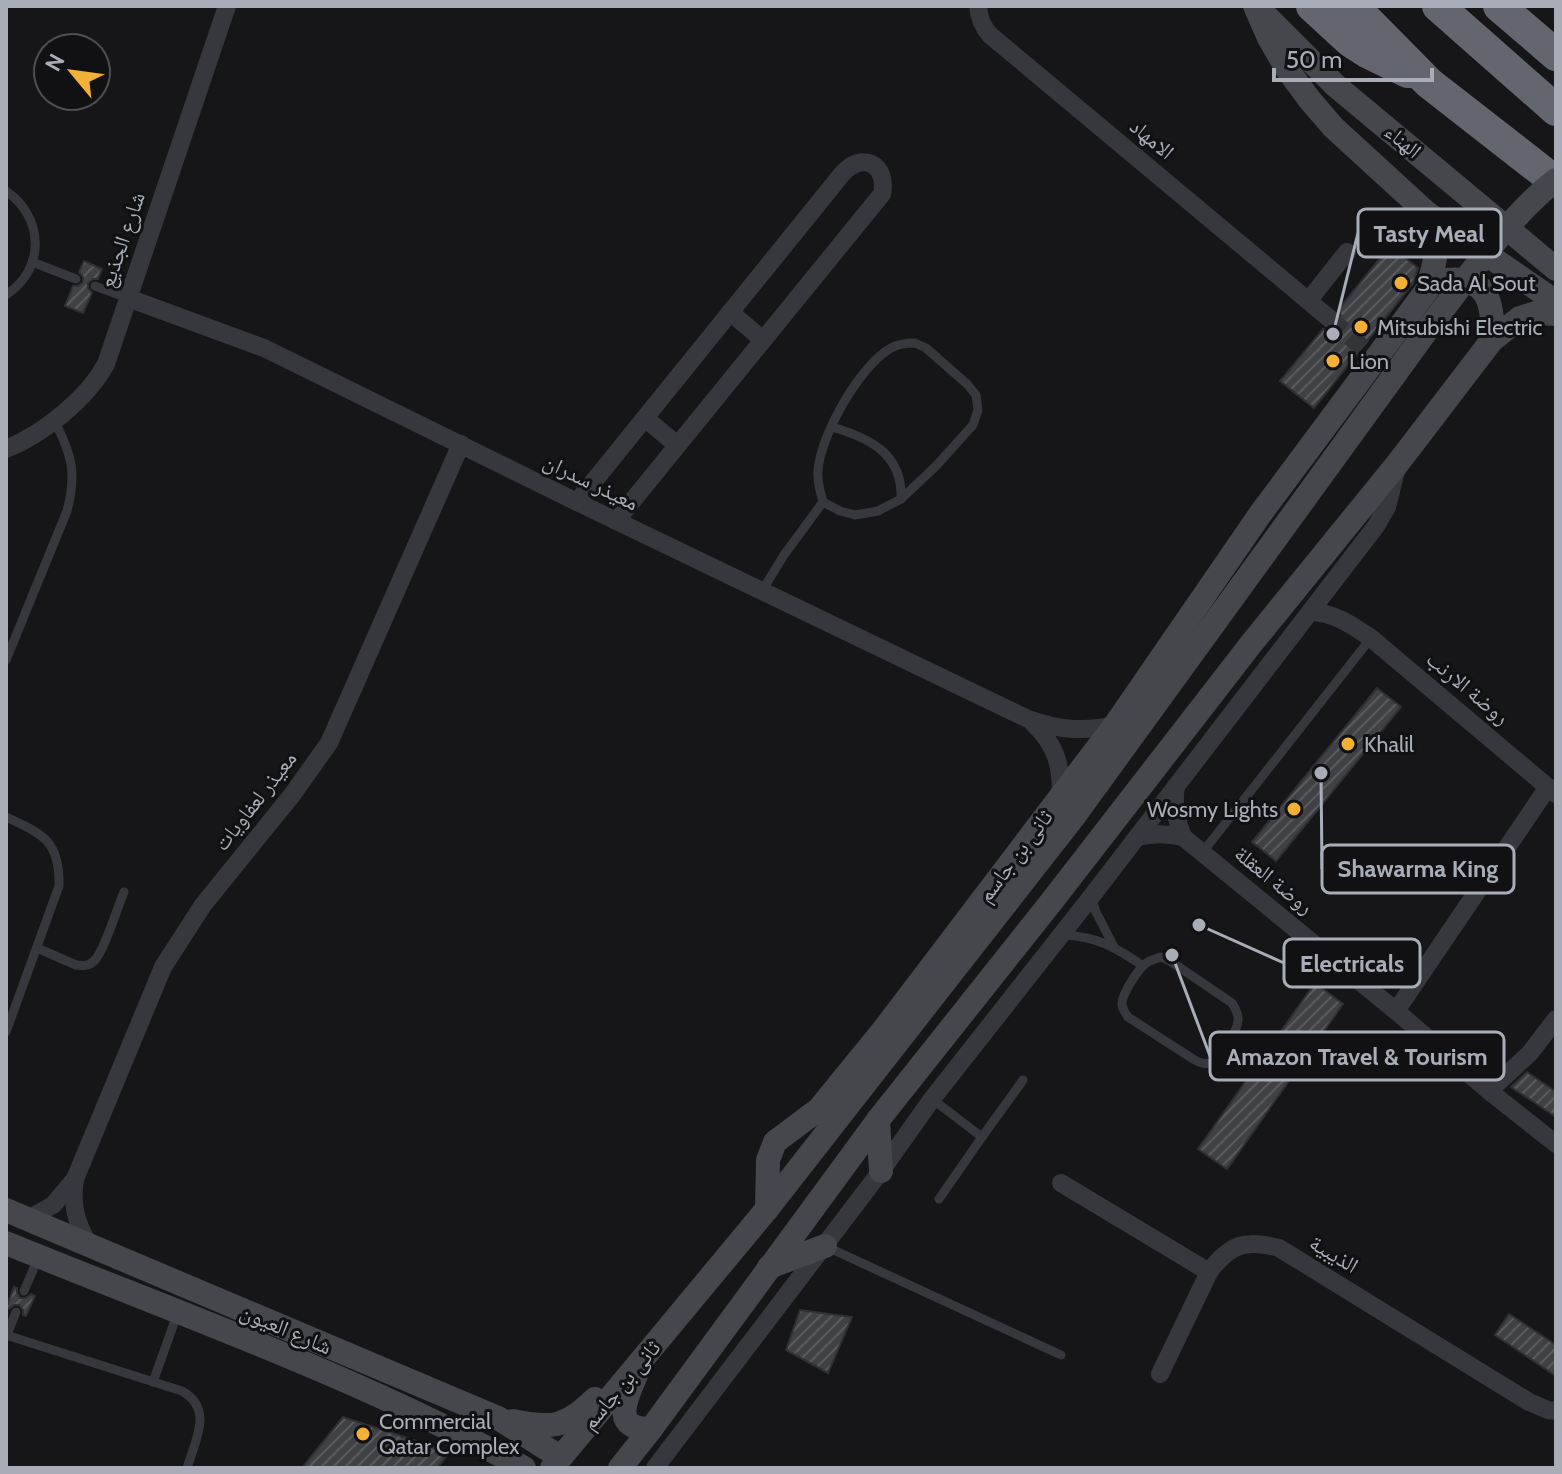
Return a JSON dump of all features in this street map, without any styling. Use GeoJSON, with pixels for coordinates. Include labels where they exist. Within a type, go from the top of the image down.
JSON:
{"type":"FeatureCollection","features":[{"type":"Feature","properties":{"kind":"highway"},"geometry":{"type":"LineString","coordinates":[[1312,6],[1350,41],[1429,83]]}},
{"type":"Feature","properties":{"kind":"highway"},"geometry":{"type":"LineString","coordinates":[[1353,6],[1429,83],[1556,181]]}},
{"type":"Feature","properties":{"kind":"highway"},"geometry":{"type":"LineString","coordinates":[[1438,6],[1556,110]]}},
{"type":"Feature","properties":{"kind":"highway"},"geometry":{"type":"LineString","coordinates":[[1499,6],[1556,55]]}},
{"type":"Feature","properties":{"kind":"main road"},"geometry":{"type":"LineString","coordinates":[[1256,6],[1281,59],[1333,127],[1428,214],[1556,302]]}},
{"type":"Feature","properties":{"kind":"main road","name":"الهناء"},"geometry":{"type":"LineString","coordinates":[[1256,6],[1336,86],[1556,269]]}},
{"type":"Feature","properties":{"kind":"main road"},"geometry":{"type":"LineString","coordinates":[[767,1209],[1075,815],[1430,326],[1537,194],[1556,181]]}},
{"type":"Feature","properties":{"kind":"main road","name":"ثانى بن جاسم"},"geometry":{"type":"LineString","coordinates":[[559,1464],[767,1209],[768,1160],[775,1142],[830,1098],[903,1004],[1115,725],[1369,354],[1427,290],[1437,247],[1435,229],[1428,214]]}},
{"type":"Feature","properties":{"kind":"main road"},"geometry":{"type":"LineString","coordinates":[[1427,290],[1442,280],[1460,278],[1477,284],[1489,298],[1493,316],[1492,340]]}},
{"type":"Feature","properties":{"kind":"main road"},"geometry":{"type":"LineString","coordinates":[[620,1468],[878,1120],[1492,340],[1520,318],[1536,313],[1556,314]]}},
{"type":"Feature","properties":{"kind":"main road"},"geometry":{"type":"LineString","coordinates":[[878,1120],[881,1171]]}},
{"type":"Feature","properties":{"kind":"main road","name":"شارع العيون"},"geometry":{"type":"LineString","coordinates":[[17,1214],[498,1418],[559,1464]]}},
{"type":"Feature","properties":{"kind":"main road","name":"شارع العيون"},"geometry":{"type":"LineString","coordinates":[[6,1243],[416,1411],[524,1468]]}},
{"type":"Feature","properties":{"kind":"main road"},"geometry":{"type":"LineString","coordinates":[[769,1267],[825,1246]]}},
{"type":"Feature","properties":{"kind":"main road"},"geometry":{"type":"LineString","coordinates":[[498,1418],[536,1426],[576,1417],[689,1291],[728,1258]]}},
{"type":"Feature","properties":{"kind":"main road"},"geometry":{"type":"LineString","coordinates":[[645,1355],[623,1414],[631,1426],[651,1429]]}},
{"type":"Feature","properties":{"kind":"main road"},"geometry":{"type":"LineString","coordinates":[[474,1440],[498,1468]]}},
{"type":"Feature","properties":{"kind":"street","name":"شارع الجذيع"},"geometry":{"type":"LineString","coordinates":[[6,449],[21,443],[54,420],[83,395],[106,364],[227,6]]}},
{"type":"Feature","properties":{"kind":"street","name":"الامهاد"},"geometry":{"type":"LineString","coordinates":[[978,6],[982,26],[990,35],[1330,319]]}},
{"type":"Feature","properties":{"kind":"street"},"geometry":{"type":"LineString","coordinates":[[577,502],[849,165],[860,161],[872,164],[881,171],[884,182],[882,194],[616,521]]}},
{"type":"Feature","properties":{"kind":"street"},"geometry":{"type":"LineString","coordinates":[[1309,300],[1347,252]]}},
{"type":"Feature","properties":{"kind":"street","name":"معيذر سدران"},"geometry":{"type":"LineString","coordinates":[[128,298],[264,348],[1028,719],[1049,727],[1071,730],[1093,730],[1115,725]]}},
{"type":"Feature","properties":{"kind":"street"},"geometry":{"type":"LineString","coordinates":[[730,312],[763,340]]}},
{"type":"Feature","properties":{"kind":"street"},"geometry":{"type":"LineString","coordinates":[[645,418],[677,445]]}},
{"type":"Feature","properties":{"kind":"street","name":"معيذر لعفاويات"},"geometry":{"type":"LineString","coordinates":[[89,1244],[76,1218],[75,1179],[163,967],[203,905],[292,795],[329,743],[461,444]]}},
{"type":"Feature","properties":{"kind":"street"},"geometry":{"type":"LineString","coordinates":[[655,1468],[825,1246],[932,1099],[1062,935],[1384,515],[1398,463]]}},
{"type":"Feature","properties":{"kind":"street"},"geometry":{"type":"LineString","coordinates":[[1331,585],[1348,622]]}},
{"type":"Feature","properties":{"kind":"street","name":"روضة الارنب"},"geometry":{"type":"LineString","coordinates":[[1310,612],[1322,612],[1348,622],[1371,638],[1552,790]]}},
{"type":"Feature","properties":{"kind":"street","name":"معيذر سدران"},"geometry":{"type":"LineString","coordinates":[[1028,719],[1044,733],[1056,752],[1061,773],[1061,795]]}},
{"type":"Feature","properties":{"kind":"street"},"geometry":{"type":"LineString","coordinates":[[1176,784],[1176,821],[1183,837]]}},
{"type":"Feature","properties":{"kind":"street"},"geometry":{"type":"LineString","coordinates":[[1396,1011],[1552,790]]}},
{"type":"Feature","properties":{"kind":"street"},"geometry":{"type":"LineString","coordinates":[[1137,837],[1152,833],[1183,837]]}},
{"type":"Feature","properties":{"kind":"street","name":"روضة العقلة"},"geometry":{"type":"LineString","coordinates":[[1183,837],[1556,1144]]}},
{"type":"Feature","properties":{"kind":"street"},"geometry":{"type":"LineString","coordinates":[[1489,1091],[1530,1053],[1556,1019]]}},
{"type":"Feature","properties":{"kind":"street","name":"معيذر لعفاويات"},"geometry":{"type":"LineString","coordinates":[[17,1214],[53,1205],[75,1179]]}},
{"type":"Feature","properties":{"kind":"street"},"geometry":{"type":"LineString","coordinates":[[1061,1183],[1209,1272]]}},
{"type":"Feature","properties":{"kind":"street","name":"الذيبية"},"geometry":{"type":"LineString","coordinates":[[1160,1374],[1209,1272],[1220,1257],[1237,1245],[1260,1243],[1279,1248],[1529,1402],[1556,1411]]}},
{"type":"Feature","properties":{"kind":"lane"},"geometry":{"type":"LineString","coordinates":[[6,191],[19,201],[32,223],[36,248],[28,273],[6,295]]}},
{"type":"Feature","properties":{"kind":"lane"},"geometry":{"type":"LineString","coordinates":[[32,262],[76,279]]}},
{"type":"Feature","properties":{"kind":"lane"},"geometry":{"type":"LineString","coordinates":[[95,286],[128,298]]}},
{"type":"Feature","properties":{"kind":"lane"},"geometry":{"type":"LineString","coordinates":[[915,343],[926,348],[976,395],[978,410],[973,425],[901,499],[878,511],[855,515],[823,502],[817,482],[818,467],[832,427],[846,398],[877,358],[900,344],[915,343]]}},
{"type":"Feature","properties":{"kind":"lane"},"geometry":{"type":"LineString","coordinates":[[6,660],[71,495],[71,461],[54,420]]}},
{"type":"Feature","properties":{"kind":"lane"},"geometry":{"type":"LineString","coordinates":[[832,427],[863,437],[883,449],[899,477],[901,499]]}},
{"type":"Feature","properties":{"kind":"lane"},"geometry":{"type":"LineString","coordinates":[[762,591],[823,502]]}},
{"type":"Feature","properties":{"kind":"lane"},"geometry":{"type":"LineString","coordinates":[[1202,853],[1371,638]]}},
{"type":"Feature","properties":{"kind":"lane"},"geometry":{"type":"LineString","coordinates":[[6,817],[38,831],[49,842],[59,871],[59,886],[6,1032]]}},
{"type":"Feature","properties":{"kind":"lane"},"geometry":{"type":"LineString","coordinates":[[37,948],[76,965],[93,962],[124,892]]}},
{"type":"Feature","properties":{"kind":"lane"},"geometry":{"type":"LineString","coordinates":[[1091,897],[1114,947]]}},
{"type":"Feature","properties":{"kind":"lane"},"geometry":{"type":"LineString","coordinates":[[1062,935],[1098,940],[1143,966]]}},
{"type":"Feature","properties":{"kind":"lane"},"geometry":{"type":"LineString","coordinates":[[1161,957],[1232,1003],[1239,1021],[1218,1058],[1202,1064],[1128,1017],[1122,1002],[1143,966],[1161,957]]}},
{"type":"Feature","properties":{"kind":"lane"},"geometry":{"type":"LineString","coordinates":[[939,1199],[1023,1080]]}},
{"type":"Feature","properties":{"kind":"lane"},"geometry":{"type":"LineString","coordinates":[[932,1099],[982,1137]]}},
{"type":"Feature","properties":{"kind":"lane"},"geometry":{"type":"LineString","coordinates":[[825,1246],[1061,1355]]}},
{"type":"Feature","properties":{"kind":"lane"},"geometry":{"type":"LineString","coordinates":[[24,1291],[39,1256]]}},
{"type":"Feature","properties":{"kind":"lane"},"geometry":{"type":"LineString","coordinates":[[16,1312],[6,1336],[182,1391],[192,1397],[201,1417],[187,1468]]}},
{"type":"Feature","properties":{"kind":"lane"},"geometry":{"type":"LineString","coordinates":[[153,1382],[178,1312]]}},
{"type":"Feature","properties":{"kind":"building"},"geometry":{"type":"Polygon","coordinates":[[[1390,246],[1418,268],[1413,283],[1314,408],[1280,381],[1323,329],[1333,330],[1340,326],[1338,310],[1390,246]]]}},
{"type":"Feature","properties":{"kind":"building"},"geometry":{"type":"Polygon","coordinates":[[[84,261],[102,269],[98,279],[88,283],[92,293],[83,313],[65,306],[73,286],[83,282],[79,272],[84,261]]]}},
{"type":"Feature","properties":{"kind":"building"},"geometry":{"type":"Polygon","coordinates":[[[1377,688],[1401,707],[1276,861],[1252,842],[1377,688]]]}},
{"type":"Feature","properties":{"kind":"building"},"geometry":{"type":"Polygon","coordinates":[[[1315,983],[1343,1004],[1227,1169],[1198,1149],[1315,983]]]}},
{"type":"Feature","properties":{"kind":"building"},"geometry":{"type":"Polygon","coordinates":[[[1527,1072],[1556,1092],[1556,1117],[1511,1087],[1527,1072]]]}},
{"type":"Feature","properties":{"kind":"building"},"geometry":{"type":"Polygon","coordinates":[[[14,1287],[20,1298],[31,1294],[35,1296],[26,1316],[19,1305],[6,1308],[14,1287]]]}},
{"type":"Feature","properties":{"kind":"building"},"geometry":{"type":"Polygon","coordinates":[[[800,1310],[852,1317],[828,1373],[786,1350],[800,1310]]]}},
{"type":"Feature","properties":{"kind":"building"},"geometry":{"type":"Polygon","coordinates":[[[1509,1314],[1556,1345],[1556,1376],[1495,1335],[1509,1314]]]}},
{"type":"Feature","properties":{"kind":"building","name":"Commercial Qatar Complex"},"geometry":{"type":"Polygon","coordinates":[[[343,1417],[450,1452],[437,1468],[302,1468],[343,1417]]]}},
{"type":"Feature","properties":{"kind":"tunnel"},"geometry":{"type":"LineString","coordinates":[[1330,319],[1363,348]]}},
{"type":"Feature","properties":{"kind":"place","name":"Sada Al Sout"},"geometry":{"type":"Point","coordinates":[1401,283]}},
{"type":"Feature","properties":{"kind":"place","name":"Mitsubishi Electric"},"geometry":{"type":"Point","coordinates":[1361,327]}},
{"type":"Feature","properties":{"kind":"place","name":"Tasty Meal"},"geometry":{"type":"Point","coordinates":[1333,334]}},
{"type":"Feature","properties":{"kind":"place","name":"Lion"},"geometry":{"type":"Point","coordinates":[1333,361]}},
{"type":"Feature","properties":{"kind":"place","name":"Khalil"},"geometry":{"type":"Point","coordinates":[1348,744]}},
{"type":"Feature","properties":{"kind":"place","name":"Shawarma King"},"geometry":{"type":"Point","coordinates":[1321,773]}},
{"type":"Feature","properties":{"kind":"place","name":"Wosmy Lights"},"geometry":{"type":"Point","coordinates":[1294,809]}},
{"type":"Feature","properties":{"kind":"place","name":"Electricals"},"geometry":{"type":"Point","coordinates":[1199,925]}},
{"type":"Feature","properties":{"kind":"place","name":"Amazon Travel & Tourism"},"geometry":{"type":"Point","coordinates":[1172,955]}},
{"type":"Feature","properties":{"kind":"place","name":"Commercial Qatar Complex"},"geometry":{"type":"Point","coordinates":[363,1434]}}]}
